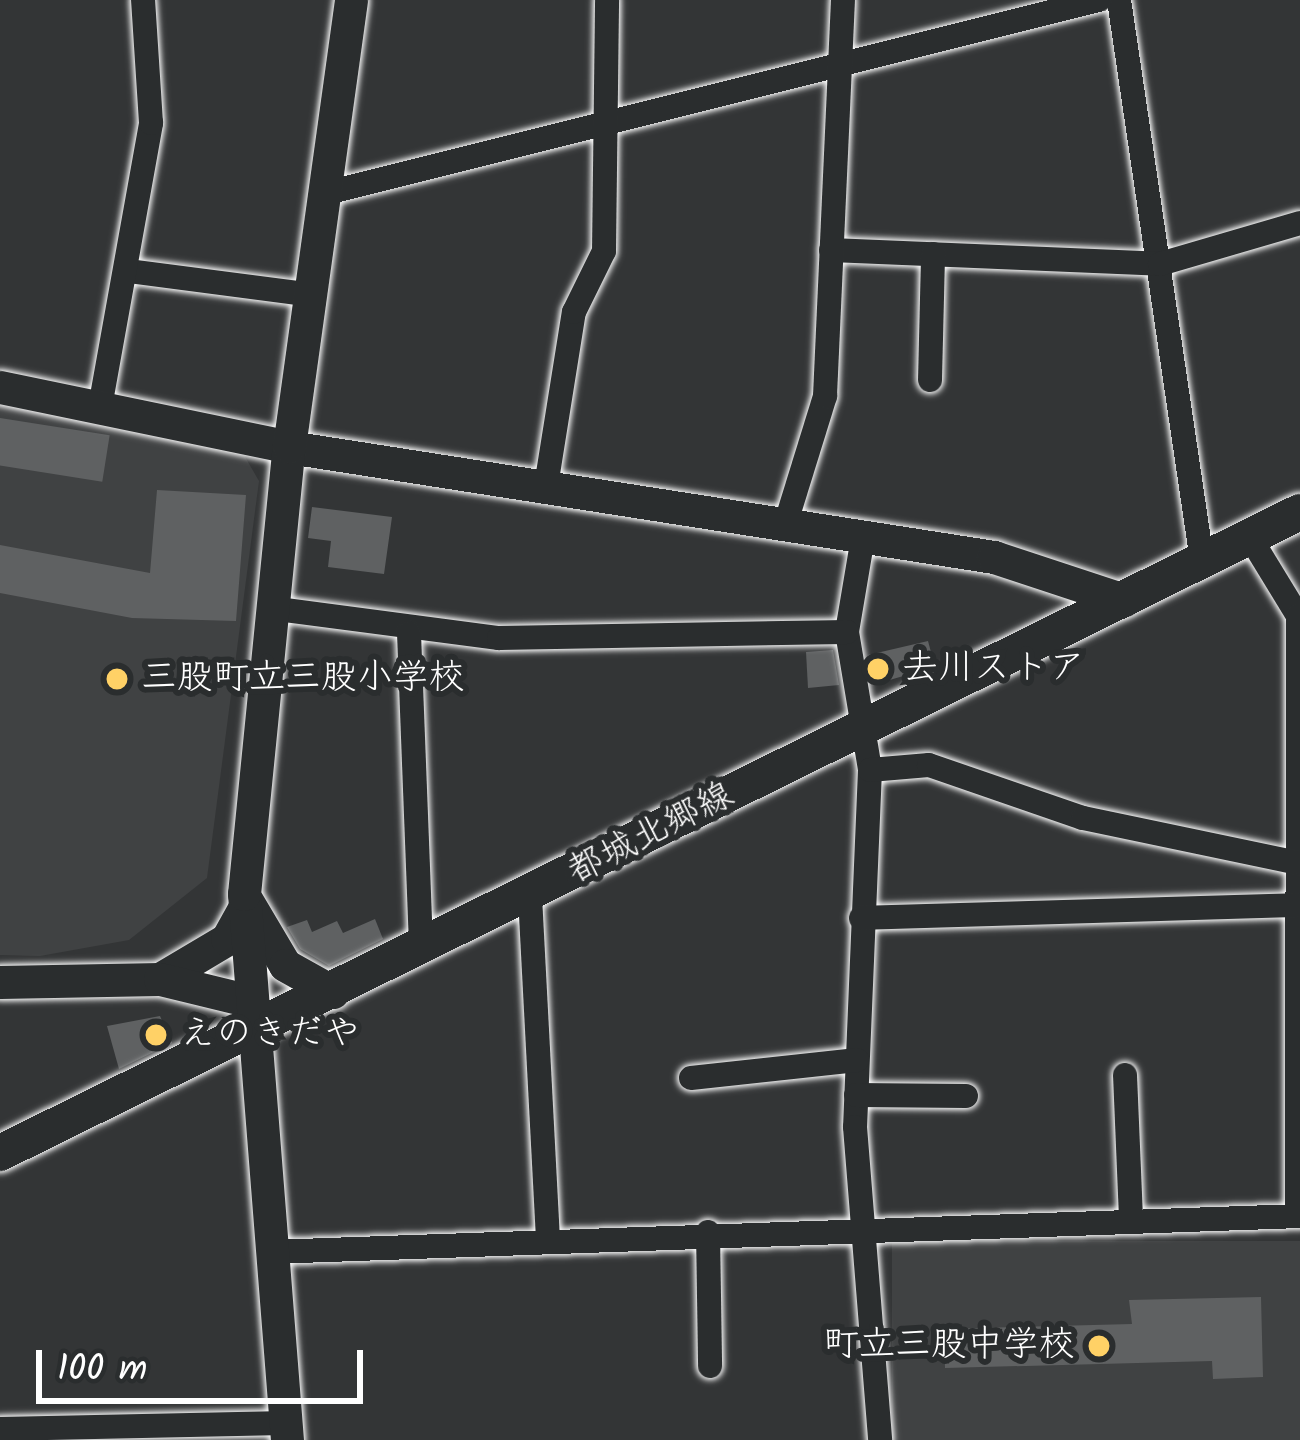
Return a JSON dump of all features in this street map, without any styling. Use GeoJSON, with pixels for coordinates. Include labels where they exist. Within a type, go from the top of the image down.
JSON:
{"type":"FeatureCollection","features":[{"type":"Feature","properties":{"kind":"main road","name":"都城北郷線"},"geometry":{"type":"LineString","coordinates":[[0,1153],[251,1016],[333,992],[1300,512]]}},
{"type":"Feature","properties":{"kind":"street"},"geometry":{"type":"LineString","coordinates":[[100,407],[152,123],[143,0]]}},
{"type":"Feature","properties":{"kind":"street"},"geometry":{"type":"LineString","coordinates":[[0,1429],[286,1432],[244,902],[289,447],[331,192],[351,0]]}},
{"type":"Feature","properties":{"kind":"street"},"geometry":{"type":"LineString","coordinates":[[546,486],[574,312],[604,251],[610,119],[607,0]]}},
{"type":"Feature","properties":{"kind":"street"},"geometry":{"type":"LineString","coordinates":[[787,519],[825,396],[843,0]]}},
{"type":"Feature","properties":{"kind":"street"},"geometry":{"type":"LineString","coordinates":[[331,192],[842,57],[1099,0]]}},
{"type":"Feature","properties":{"kind":"street"},"geometry":{"type":"LineString","coordinates":[[1119,0],[1202,561]]}},
{"type":"Feature","properties":{"kind":"street"},"geometry":{"type":"LineString","coordinates":[[831,250],[1160,264],[1300,223]]}},
{"type":"Feature","properties":{"kind":"street"},"geometry":{"type":"LineString","coordinates":[[930,380],[933,254]]}},
{"type":"Feature","properties":{"kind":"street"},"geometry":{"type":"LineString","coordinates":[[128,272],[314,295]]}},
{"type":"Feature","properties":{"kind":"street"},"geometry":{"type":"LineString","coordinates":[[0,387],[289,447],[787,519],[863,537],[994,557],[1124,600]]}},
{"type":"Feature","properties":{"kind":"street"},"geometry":{"type":"LineString","coordinates":[[863,537],[847,632],[869,723],[856,1095],[880,1440]]}},
{"type":"Feature","properties":{"kind":"street"},"geometry":{"type":"LineString","coordinates":[[271,1252],[708,1232],[1299,1216],[1299,616],[1251,538]]}},
{"type":"Feature","properties":{"kind":"street"},"geometry":{"type":"LineString","coordinates":[[270,608],[409,633],[847,632]]}},
{"type":"Feature","properties":{"kind":"street"},"geometry":{"type":"LineString","coordinates":[[409,633],[421,948]]}},
{"type":"Feature","properties":{"kind":"street"},"geometry":{"type":"LineString","coordinates":[[870,770],[929,765],[1083,818],[1298,863]]}},
{"type":"Feature","properties":{"kind":"street"},"geometry":{"type":"LineString","coordinates":[[530,896],[548,1242]]}},
{"type":"Feature","properties":{"kind":"street"},"geometry":{"type":"LineString","coordinates":[[160,979],[214,950],[244,902]]}},
{"type":"Feature","properties":{"kind":"street"},"geometry":{"type":"LineString","coordinates":[[244,902],[285,965],[333,992]]}},
{"type":"Feature","properties":{"kind":"street"},"geometry":{"type":"LineString","coordinates":[[861,918],[1299,905]]}},
{"type":"Feature","properties":{"kind":"street"},"geometry":{"type":"LineString","coordinates":[[0,982],[160,979],[251,1016]]}},
{"type":"Feature","properties":{"kind":"street"},"geometry":{"type":"LineString","coordinates":[[691,1078],[857,1060]]}},
{"type":"Feature","properties":{"kind":"street"},"geometry":{"type":"LineString","coordinates":[[1125,1075],[1131,1220]]}},
{"type":"Feature","properties":{"kind":"street"},"geometry":{"type":"LineString","coordinates":[[856,1095],[966,1096]]}},
{"type":"Feature","properties":{"kind":"street"},"geometry":{"type":"LineString","coordinates":[[708,1232],[710,1366]]}},
{"type":"Feature","properties":{"kind":"shaded area","name":"三股町立三股小学校"},"geometry":{"type":"Polygon","coordinates":[[[0,405],[241,450],[259,481],[207,878],[129,940],[40,956],[0,955],[0,405]]]}},
{"type":"Feature","properties":{"kind":"shaded area","name":"町立三股中学校"},"geometry":{"type":"Polygon","coordinates":[[[892,1241],[1300,1241],[1300,1440],[892,1440],[892,1241]]]}},
{"type":"Feature","properties":{"kind":"building"},"geometry":{"type":"Polygon","coordinates":[[[0,418],[110,435],[102,482],[0,466],[0,418]]]}},
{"type":"Feature","properties":{"kind":"building"},"geometry":{"type":"Polygon","coordinates":[[[157,490],[246,495],[236,621],[132,618],[0,593],[0,545],[150,573],[157,490]]]}},
{"type":"Feature","properties":{"kind":"building"},"geometry":{"type":"Polygon","coordinates":[[[312,507],[392,517],[384,574],[328,567],[331,541],[308,538],[312,507]]]}},
{"type":"Feature","properties":{"kind":"building"},"geometry":{"type":"Polygon","coordinates":[[[928,641],[935,667],[872,685],[868,655],[928,641]]]}},
{"type":"Feature","properties":{"kind":"building"},"geometry":{"type":"Polygon","coordinates":[[[833,650],[839,685],[808,688],[806,652],[833,650]]]}},
{"type":"Feature","properties":{"kind":"building"},"geometry":{"type":"Polygon","coordinates":[[[375,919],[383,939],[329,966],[300,949],[287,927],[307,920],[312,932],[337,921],[343,933],[375,919]]]}},
{"type":"Feature","properties":{"kind":"building"},"geometry":{"type":"Polygon","coordinates":[[[160,1016],[172,1043],[119,1069],[107,1026],[160,1016]]]}},
{"type":"Feature","properties":{"kind":"building"},"geometry":{"type":"Polygon","coordinates":[[[1261,1297],[1263,1377],[1213,1379],[1212,1361],[945,1368],[944,1329],[1132,1324],[1129,1300],[1261,1297]]]}},
{"type":"Feature","properties":{"kind":"place","name":"去川ストア"},"geometry":{"type":"Point","coordinates":[878,669]}},
{"type":"Feature","properties":{"kind":"place","name":"三股町立三股小学校"},"geometry":{"type":"Point","coordinates":[117,679]}},
{"type":"Feature","properties":{"kind":"place","name":"えのきだや"},"geometry":{"type":"Point","coordinates":[156,1035]}},
{"type":"Feature","properties":{"kind":"place","name":"町立三股中学校"},"geometry":{"type":"Point","coordinates":[1099,1346]}}]}
